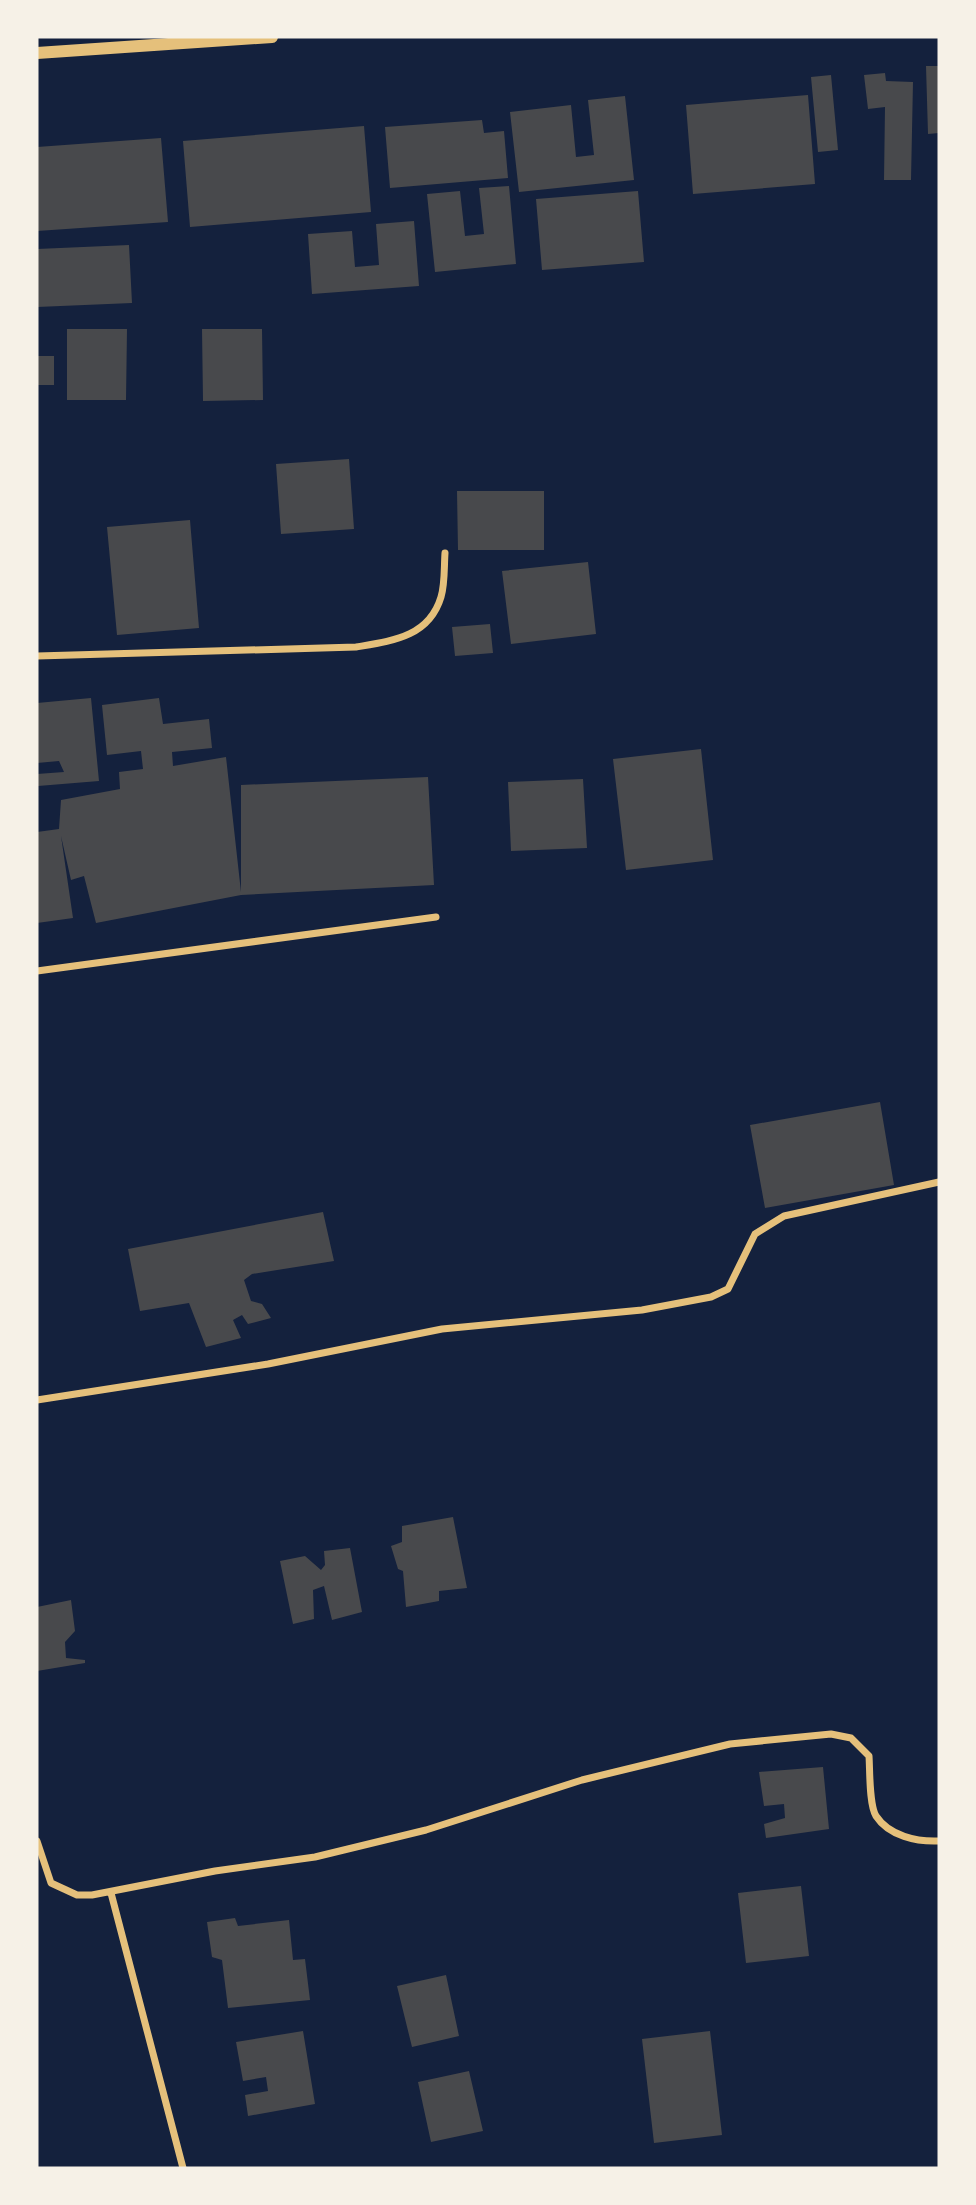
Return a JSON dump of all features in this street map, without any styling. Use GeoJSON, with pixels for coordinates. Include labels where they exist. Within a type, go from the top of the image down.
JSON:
{"type":"FeatureCollection","features":[{"type":"Feature","properties":{"kind":"street"},"geometry":{"type":"LineString","coordinates":[[37,53],[272,37]]}},
{"type":"Feature","properties":{"kind":"street"},"geometry":{"type":"LineString","coordinates":[[37,656],[356,647],[399,640],[430,621],[441,596],[445,553]]}},
{"type":"Feature","properties":{"kind":"street"},"geometry":{"type":"LineString","coordinates":[[37,971],[436,917]]}},
{"type":"Feature","properties":{"kind":"street"},"geometry":{"type":"LineString","coordinates":[[37,1400],[268,1364],[442,1329],[642,1310],[711,1297],[728,1289],[755,1234],[776,1220],[939,1182]]}},
{"type":"Feature","properties":{"kind":"street"},"geometry":{"type":"LineString","coordinates":[[37,1841],[51,1883],[76,1895],[111,1893],[215,1871],[315,1857],[426,1830],[582,1780],[730,1744],[831,1734],[851,1738],[869,1756],[874,1815],[893,1833],[926,1842],[939,1841]]}},
{"type":"Feature","properties":{"kind":"street"},"geometry":{"type":"LineString","coordinates":[[111,1893],[183,2168]]}},
{"type":"Feature","properties":{"kind":"building"},"geometry":{"type":"Polygon","coordinates":[[[926,66],[939,66],[939,133],[928,134],[926,66]]]}},
{"type":"Feature","properties":{"kind":"building"},"geometry":{"type":"Polygon","coordinates":[[[885,73],[886,81],[913,82],[911,180],[884,180],[885,107],[868,109],[864,75],[885,73]]]}},
{"type":"Feature","properties":{"kind":"building"},"geometry":{"type":"Polygon","coordinates":[[[831,75],[838,150],[818,152],[811,77],[831,75]]]}},
{"type":"Feature","properties":{"kind":"building"},"geometry":{"type":"Polygon","coordinates":[[[808,95],[815,184],[693,194],[686,105],[808,95]]]}},
{"type":"Feature","properties":{"kind":"building"},"geometry":{"type":"Polygon","coordinates":[[[625,96],[634,180],[519,192],[510,112],[571,105],[576,157],[594,155],[588,100],[625,96]]]}},
{"type":"Feature","properties":{"kind":"building"},"geometry":{"type":"Polygon","coordinates":[[[482,120],[484,133],[504,131],[508,178],[390,188],[385,127],[482,120]]]}},
{"type":"Feature","properties":{"kind":"building"},"geometry":{"type":"Polygon","coordinates":[[[364,126],[371,212],[190,227],[183,141],[364,126]]]}},
{"type":"Feature","properties":{"kind":"building"},"geometry":{"type":"Polygon","coordinates":[[[161,138],[168,222],[37,231],[37,147],[161,138]]]}},
{"type":"Feature","properties":{"kind":"building"},"geometry":{"type":"Polygon","coordinates":[[[509,186],[516,264],[435,272],[427,194],[460,191],[465,236],[484,234],[479,188],[509,186]]]}},
{"type":"Feature","properties":{"kind":"building"},"geometry":{"type":"Polygon","coordinates":[[[638,191],[644,262],[542,270],[536,199],[638,191]]]}},
{"type":"Feature","properties":{"kind":"building"},"geometry":{"type":"Polygon","coordinates":[[[414,221],[419,286],[312,294],[308,234],[352,231],[355,267],[379,265],[376,224],[414,221]]]}},
{"type":"Feature","properties":{"kind":"building"},"geometry":{"type":"Polygon","coordinates":[[[129,245],[132,303],[37,307],[37,249],[129,245]]]}},
{"type":"Feature","properties":{"kind":"building"},"geometry":{"type":"Polygon","coordinates":[[[67,329],[127,329],[126,400],[67,400],[67,329]]]}},
{"type":"Feature","properties":{"kind":"building"},"geometry":{"type":"Polygon","coordinates":[[[202,329],[262,329],[263,400],[203,401],[202,329]]]}},
{"type":"Feature","properties":{"kind":"building"},"geometry":{"type":"Polygon","coordinates":[[[37,356],[54,356],[54,385],[37,385],[37,356]]]}},
{"type":"Feature","properties":{"kind":"building"},"geometry":{"type":"Polygon","coordinates":[[[349,459],[354,529],[281,534],[276,464],[349,459]]]}},
{"type":"Feature","properties":{"kind":"building"},"geometry":{"type":"Polygon","coordinates":[[[457,491],[544,491],[544,550],[458,550],[457,491]]]}},
{"type":"Feature","properties":{"kind":"building"},"geometry":{"type":"Polygon","coordinates":[[[190,520],[199,628],[117,635],[107,527],[190,520]]]}},
{"type":"Feature","properties":{"kind":"building"},"geometry":{"type":"Polygon","coordinates":[[[588,562],[596,634],[511,644],[502,571],[588,562]]]}},
{"type":"Feature","properties":{"kind":"building"},"geometry":{"type":"Polygon","coordinates":[[[490,624],[493,653],[455,656],[452,627],[490,624]]]}},
{"type":"Feature","properties":{"kind":"building"},"geometry":{"type":"Polygon","coordinates":[[[91,698],[99,781],[38,786],[37,774],[64,772],[59,761],[37,763],[37,703],[91,698]]]}},
{"type":"Feature","properties":{"kind":"building"},"geometry":{"type":"Polygon","coordinates":[[[159,698],[163,724],[209,719],[212,748],[172,752],[173,766],[226,757],[241,892],[241,785],[428,777],[434,885],[241,895],[96,923],[84,876],[71,880],[61,836],[73,918],[37,923],[37,832],[59,829],[61,800],[120,789],[119,772],[143,769],[141,751],[107,755],[102,705],[159,698]]]}},
{"type":"Feature","properties":{"kind":"building"},"geometry":{"type":"Polygon","coordinates":[[[701,749],[713,860],[626,870],[613,759],[701,749]]]}},
{"type":"Feature","properties":{"kind":"building"},"geometry":{"type":"Polygon","coordinates":[[[583,779],[587,848],[511,851],[508,782],[583,779]]]}},
{"type":"Feature","properties":{"kind":"building"},"geometry":{"type":"Polygon","coordinates":[[[880,1102],[894,1185],[765,1208],[750,1125],[880,1102]]]}},
{"type":"Feature","properties":{"kind":"building"},"geometry":{"type":"Polygon","coordinates":[[[323,1212],[334,1261],[252,1274],[244,1280],[251,1301],[262,1304],[271,1318],[248,1324],[242,1315],[233,1320],[241,1338],[206,1347],[189,1303],[140,1311],[128,1249],[323,1212]]]}},
{"type":"Feature","properties":{"kind":"building"},"geometry":{"type":"Polygon","coordinates":[[[453,1517],[467,1588],[439,1591],[439,1601],[406,1607],[403,1571],[398,1569],[391,1546],[402,1542],[402,1526],[453,1517]]]}},
{"type":"Feature","properties":{"kind":"building"},"geometry":{"type":"Polygon","coordinates":[[[350,1548],[362,1612],[332,1620],[324,1586],[313,1590],[314,1619],[293,1624],[280,1561],[305,1556],[321,1570],[325,1565],[324,1551],[350,1548]]]}},
{"type":"Feature","properties":{"kind":"building"},"geometry":{"type":"Polygon","coordinates":[[[71,1600],[75,1631],[65,1642],[66,1658],[85,1660],[85,1663],[37,1671],[37,1607],[71,1600]]]}},
{"type":"Feature","properties":{"kind":"building"},"geometry":{"type":"Polygon","coordinates":[[[823,1767],[829,1829],[766,1838],[764,1824],[785,1818],[784,1804],[764,1806],[759,1772],[823,1767]]]}},
{"type":"Feature","properties":{"kind":"building"},"geometry":{"type":"Polygon","coordinates":[[[801,1886],[809,1956],[746,1963],[738,1893],[801,1886]]]}},
{"type":"Feature","properties":{"kind":"building"},"geometry":{"type":"Polygon","coordinates":[[[235,1918],[238,1926],[289,1920],[293,1960],[305,1959],[310,2000],[228,2008],[222,1960],[212,1957],[207,1922],[235,1918]]]}},
{"type":"Feature","properties":{"kind":"building"},"geometry":{"type":"Polygon","coordinates":[[[446,1975],[459,2036],[412,2047],[397,1986],[446,1975]]]}},
{"type":"Feature","properties":{"kind":"building"},"geometry":{"type":"Polygon","coordinates":[[[303,2031],[315,2104],[248,2116],[245,2095],[268,2091],[266,2077],[243,2081],[236,2042],[303,2031]]]}},
{"type":"Feature","properties":{"kind":"building"},"geometry":{"type":"Polygon","coordinates":[[[710,2031],[722,2135],[654,2143],[642,2039],[710,2031]]]}},
{"type":"Feature","properties":{"kind":"building"},"geometry":{"type":"Polygon","coordinates":[[[469,2071],[483,2131],[431,2142],[418,2082],[469,2071]]]}}]}
